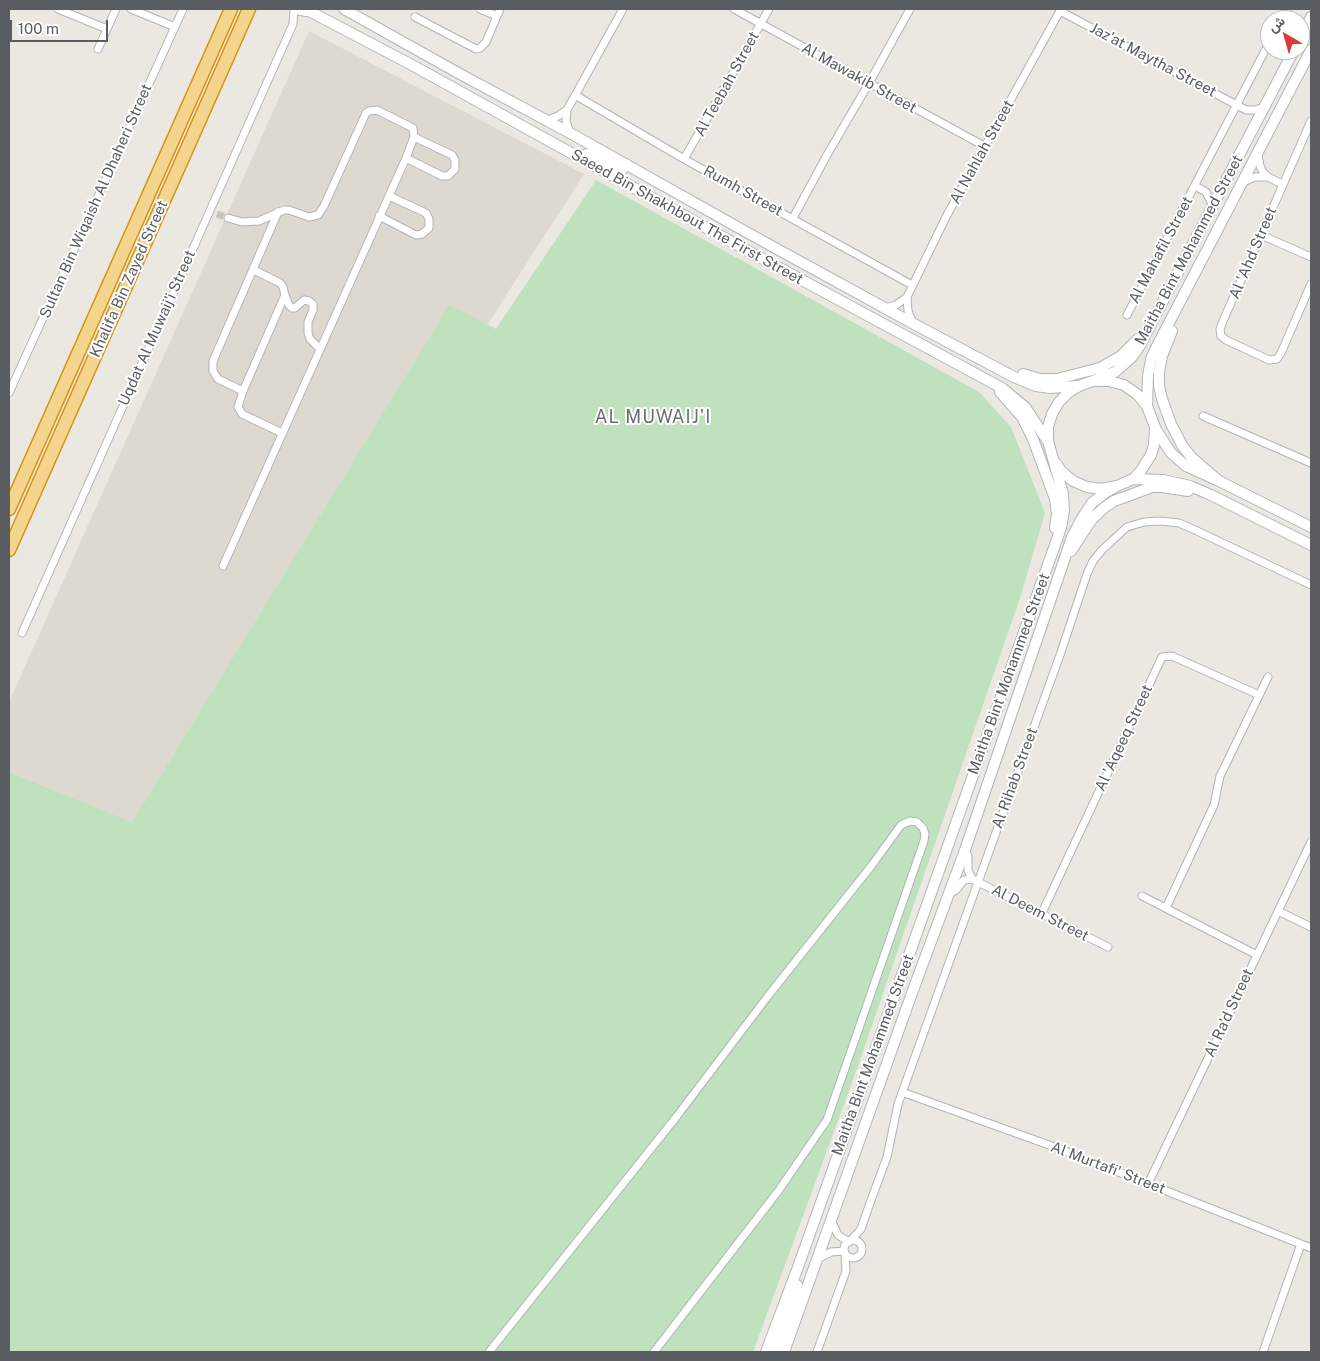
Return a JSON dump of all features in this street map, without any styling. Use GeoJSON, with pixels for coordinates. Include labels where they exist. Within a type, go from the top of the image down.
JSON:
{"type":"FeatureCollection","features":[{"type":"Feature","properties":{"kind":"highway","name":"Khalifa Bin Zayed Street"},"geometry":{"type":"LineString","coordinates":[[10,506],[231,9]]}},
{"type":"Feature","properties":{"kind":"highway","name":"Khalifa Bin Zayed Street"},"geometry":{"type":"LineString","coordinates":[[9,550],[249,9]]}},
{"type":"Feature","properties":{"kind":"main road"},"geometry":{"type":"LineString","coordinates":[[229,55],[239,42],[256,9]]}},
{"type":"Feature","properties":{"kind":"main road","name":"Saeed Bin Shakhbout The First Street"},"geometry":{"type":"LineString","coordinates":[[344,9],[460,74],[548,120],[884,308],[1014,376],[1036,386],[1050,388],[1080,385]]}},
{"type":"Feature","properties":{"kind":"main road","name":"Saeed Bin Shakhbout The First Street"},"geometry":{"type":"LineString","coordinates":[[304,10],[412,65],[1010,394],[1035,419],[1048,441]]}},
{"type":"Feature","properties":{"kind":"main road","name":"Maitha Bint Mohammed Street"},"geometry":{"type":"LineString","coordinates":[[1147,406],[1147,384],[1151,359],[1311,50]]}},
{"type":"Feature","properties":{"kind":"main road"},"geometry":{"type":"LineString","coordinates":[[412,65],[413,61],[419,59],[446,73],[460,74]]}},
{"type":"Feature","properties":{"kind":"main road","name":"Maitha Bint Mohammed Street"},"geometry":{"type":"LineString","coordinates":[[766,1352],[1061,528],[1064,511],[1063,494],[1048,441],[1048,427],[1055,408],[1069,392],[1080,385],[1115,372],[1132,357],[1139,347],[1289,60]]}},
{"type":"Feature","properties":{"kind":"main road"},"geometry":{"type":"LineString","coordinates":[[564,150],[580,150],[618,170],[622,170],[626,164]]}},
{"type":"Feature","properties":{"kind":"main road"},"geometry":{"type":"LineString","coordinates":[[1183,294],[1182,308],[1162,356],[1159,386],[1171,424],[1178,438],[1191,457],[1219,481]]}},
{"type":"Feature","properties":{"kind":"main road"},"geometry":{"type":"LineString","coordinates":[[1000,368],[1048,380],[1100,368],[1111,363],[1130,348],[1138,339],[1154,309],[1165,297]]}},
{"type":"Feature","properties":{"kind":"main road"},"geometry":{"type":"LineString","coordinates":[[1094,381],[1109,381],[1124,386],[1137,394],[1147,406],[1155,428],[1165,444],[1178,460],[1195,472],[1219,481],[1311,528]]}},
{"type":"Feature","properties":{"kind":"main road"},"geometry":{"type":"LineString","coordinates":[[991,383],[1014,408],[1028,428],[1053,491],[1057,514],[1051,556]]}},
{"type":"Feature","properties":{"kind":"main road"},"geometry":{"type":"LineString","coordinates":[[1053,458],[1061,471],[1087,487],[1102,489],[1117,486],[1133,478],[1144,468],[1152,455],[1155,428]]}},
{"type":"Feature","properties":{"kind":"main road"},"geometry":{"type":"LineString","coordinates":[[1133,478],[1177,482],[1211,495],[1311,545]]}},
{"type":"Feature","properties":{"kind":"main road","name":"Maitha Bint Mohammed Street"},"geometry":{"type":"LineString","coordinates":[[784,1352],[965,850],[1075,531],[1087,510],[1099,497],[1117,486]]}},
{"type":"Feature","properties":{"kind":"main road"},"geometry":{"type":"LineString","coordinates":[[1063,563],[1086,526],[1097,513],[1123,497],[1144,490],[1162,487],[1211,495]]}},
{"type":"Feature","properties":{"kind":"main road"},"geometry":{"type":"LineString","coordinates":[[776,1352],[796,1290],[798,1267]]}},
{"type":"Feature","properties":{"kind":"street"},"geometry":{"type":"LineString","coordinates":[[58,9],[107,29]]}},
{"type":"Feature","properties":{"kind":"street"},"geometry":{"type":"LineString","coordinates":[[98,49],[116,9]]}},
{"type":"Feature","properties":{"kind":"street"},"geometry":{"type":"LineString","coordinates":[[131,9],[175,27]]}},
{"type":"Feature","properties":{"kind":"street","name":"Sultan Bin Wiqaish Al Dhaheri Street"},"geometry":{"type":"LineString","coordinates":[[9,392],[183,9]]}},
{"type":"Feature","properties":{"kind":"street"},"geometry":{"type":"LineString","coordinates":[[480,9],[497,16]]}},
{"type":"Feature","properties":{"kind":"street"},"geometry":{"type":"LineString","coordinates":[[415,17],[476,49],[484,46],[500,9]]}},
{"type":"Feature","properties":{"kind":"street"},"geometry":{"type":"LineString","coordinates":[[570,133],[566,121],[567,110],[623,9]]}},
{"type":"Feature","properties":{"kind":"street","name":"Al Mawakib Street"},"geometry":{"type":"LineString","coordinates":[[734,9],[984,146]]}},
{"type":"Feature","properties":{"kind":"street","name":"Al Teebah Street"},"geometry":{"type":"LineString","coordinates":[[684,159],[769,9]]}},
{"type":"Feature","properties":{"kind":"street"},"geometry":{"type":"LineString","coordinates":[[793,218],[910,9]]}},
{"type":"Feature","properties":{"kind":"street","name":"Uqdat Al Muwaij'i Street"},"geometry":{"type":"LineString","coordinates":[[22,633],[214,212],[293,24],[304,10]]}},
{"type":"Feature","properties":{"kind":"street","name":"Jaz'at Maytha Street"},"geometry":{"type":"LineString","coordinates":[[1060,10],[1246,110]]}},
{"type":"Feature","properties":{"kind":"street","name":"Al Nahlah Street"},"geometry":{"type":"LineString","coordinates":[[907,297],[984,146],[1060,10]]}},
{"type":"Feature","properties":{"kind":"street","name":"Al Mahafil Street"},"geometry":{"type":"LineString","coordinates":[[1127,315],[1261,60]]}},
{"type":"Feature","properties":{"kind":"street","name":"Rumh Street"},"geometry":{"type":"LineString","coordinates":[[575,95],[684,159],[912,285]]}},
{"type":"Feature","properties":{"kind":"street"},"geometry":{"type":"LineString","coordinates":[[1246,110],[1256,110],[1265,106]]}},
{"type":"Feature","properties":{"kind":"street"},"geometry":{"type":"LineString","coordinates":[[223,566],[406,158],[415,130],[411,125],[377,110],[369,111],[364,117],[322,211],[308,217],[289,210],[250,222],[228,218]]}},
{"type":"Feature","properties":{"kind":"street"},"geometry":{"type":"LineString","coordinates":[[548,120],[567,110]]}},
{"type":"Feature","properties":{"kind":"street"},"geometry":{"type":"LineString","coordinates":[[1246,110],[1254,128]]}},
{"type":"Feature","properties":{"kind":"street","name":"Al 'Ahd Street"},"geometry":{"type":"LineString","coordinates":[[1311,121],[1308,139],[1282,184],[1223,321],[1220,329],[1223,338],[1269,360],[1277,359],[1282,353],[1311,284]]}},
{"type":"Feature","properties":{"kind":"street"},"geometry":{"type":"LineString","coordinates":[[406,158],[442,176],[448,176],[455,169],[456,163],[452,155],[414,137]]}},
{"type":"Feature","properties":{"kind":"street"},"geometry":{"type":"LineString","coordinates":[[1258,153],[1260,166],[1268,177]]}},
{"type":"Feature","properties":{"kind":"street"},"geometry":{"type":"LineString","coordinates":[[1243,182],[1255,177],[1268,177],[1282,184]]}},
{"type":"Feature","properties":{"kind":"street","name":"Al Mahafil Street"},"geometry":{"type":"LineString","coordinates":[[1195,186],[1206,192],[1213,206]]}},
{"type":"Feature","properties":{"kind":"street","name":"Al Mahafil Street"},"geometry":{"type":"LineString","coordinates":[[1206,192],[1222,189]]}},
{"type":"Feature","properties":{"kind":"street"},"geometry":{"type":"LineString","coordinates":[[379,216],[416,234],[422,234],[429,228],[430,218],[426,213],[389,196]]}},
{"type":"Feature","properties":{"kind":"street"},"geometry":{"type":"LineString","coordinates":[[243,391],[218,379],[212,371],[212,361],[254,270],[278,212]]}},
{"type":"Feature","properties":{"kind":"street"},"geometry":{"type":"LineString","coordinates":[[1261,235],[1311,257]]}},
{"type":"Feature","properties":{"kind":"street"},"geometry":{"type":"LineString","coordinates":[[254,270],[280,283],[292,308],[295,308],[304,300],[312,304],[314,310],[308,322],[308,333],[310,339],[320,349]]}},
{"type":"Feature","properties":{"kind":"street"},"geometry":{"type":"LineString","coordinates":[[282,433],[242,414],[238,407],[243,391],[285,295]]}},
{"type":"Feature","properties":{"kind":"street"},"geometry":{"type":"LineString","coordinates":[[884,308],[896,305],[907,297]]}},
{"type":"Feature","properties":{"kind":"street"},"geometry":{"type":"LineString","coordinates":[[907,297],[908,311],[914,324]]}},
{"type":"Feature","properties":{"kind":"street"},"geometry":{"type":"LineString","coordinates":[[1203,416],[1311,463]]}},
{"type":"Feature","properties":{"kind":"street","name":"Al Rihab Street"},"geometry":{"type":"LineString","coordinates":[[850,1242],[861,1229],[887,1157],[902,1092],[975,880],[1060,655],[1093,561],[1103,549],[1127,528],[1144,522],[1161,521],[1179,523],[1311,585]]}},
{"type":"Feature","properties":{"kind":"street","name":"Al 'Aqeeq Street"},"geometry":{"type":"LineString","coordinates":[[1041,914],[1162,657],[1172,656],[1259,695]]}},
{"type":"Feature","properties":{"kind":"street"},"geometry":{"type":"LineString","coordinates":[[1166,908],[1214,805],[1220,776],[1268,677]]}},
{"type":"Feature","properties":{"kind":"street"},"geometry":{"type":"LineString","coordinates":[[489,1352],[677,1116],[901,825],[910,821],[917,822],[924,828],[924,840],[827,1120],[779,1190],[654,1352]]}},
{"type":"Feature","properties":{"kind":"street","name":"Al Ra'd Street"},"geometry":{"type":"LineString","coordinates":[[1148,1184],[1311,842]]}},
{"type":"Feature","properties":{"kind":"street"},"geometry":{"type":"LineString","coordinates":[[965,850],[968,856],[968,870],[975,880]]}},
{"type":"Feature","properties":{"kind":"street"},"geometry":{"type":"LineString","coordinates":[[949,894],[956,890],[964,880],[975,880]]}},
{"type":"Feature","properties":{"kind":"street","name":"Al Deem Street"},"geometry":{"type":"LineString","coordinates":[[975,880],[1108,947]]}},
{"type":"Feature","properties":{"kind":"street"},"geometry":{"type":"LineString","coordinates":[[1142,896],[1257,955]]}},
{"type":"Feature","properties":{"kind":"street"},"geometry":{"type":"LineString","coordinates":[[1278,911],[1311,926]]}},
{"type":"Feature","properties":{"kind":"street","name":"Al Murtafi' Street"},"geometry":{"type":"LineString","coordinates":[[902,1092],[1060,1148],[1301,1244],[1311,1246]]}},
{"type":"Feature","properties":{"kind":"street"},"geometry":{"type":"LineString","coordinates":[[817,1352],[846,1271],[863,1252],[862,1247],[856,1242],[850,1242],[838,1235],[831,1219]]}},
{"type":"Feature","properties":{"kind":"street","name":"Al Rihab Street"},"geometry":{"type":"LineString","coordinates":[[861,1229],[862,1247]]}},
{"type":"Feature","properties":{"kind":"street"},"geometry":{"type":"LineString","coordinates":[[846,1271],[844,1247],[850,1242]]}},
{"type":"Feature","properties":{"kind":"street"},"geometry":{"type":"LineString","coordinates":[[1263,1352],[1301,1244]]}},
{"type":"Feature","properties":{"kind":"street"},"geometry":{"type":"LineString","coordinates":[[817,1259],[831,1252],[845,1252],[852,1257],[859,1256]]}},
{"type":"Feature","properties":{"kind":"shaded area"},"geometry":{"type":"Polygon","coordinates":[[[309,31],[584,174],[487,325],[449,305],[132,822],[9,772],[9,702],[309,31]]]}},
{"type":"Feature","properties":{"kind":"green space"},"geometry":{"type":"Polygon","coordinates":[[[596,180],[979,392],[1011,427],[1045,513],[1020,598],[854,1077],[753,1352],[9,1352],[9,772],[132,822],[449,305],[496,329],[596,180]]]}},
{"type":"Feature","properties":{"kind":"tunnel"},"geometry":{"type":"LineString","coordinates":[[217,214],[228,218]]}},
{"type":"Feature","properties":{"kind":"district","name":"AL MUWAIJ'I"},"geometry":{"type":"Point","coordinates":[653,417]}}]}
